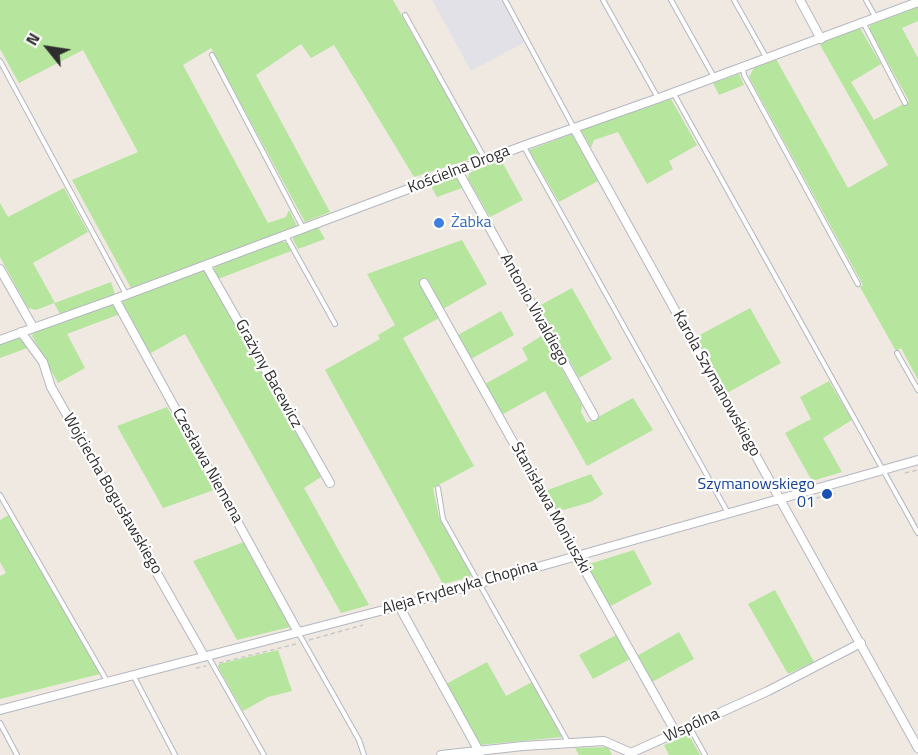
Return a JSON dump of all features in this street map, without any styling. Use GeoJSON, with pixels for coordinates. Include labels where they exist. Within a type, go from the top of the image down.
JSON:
{"type":"FeatureCollection","features":[{"type":"Feature","properties":{"kind":"street"},"geometry":{"type":"LineString","coordinates":[[800,0],[821,39]]}},
{"type":"Feature","properties":{"kind":"street","name":"Kościelna Droga"},"geometry":{"type":"LineString","coordinates":[[0,339],[126,295],[523,146],[918,2]]}},
{"type":"Feature","properties":{"kind":"street","name":"Karola Szymanowskiego"},"geometry":{"type":"LineString","coordinates":[[574,128],[780,499],[914,733],[918,748]]}},
{"type":"Feature","properties":{"kind":"street","name":"Antonio Vivaldiego"},"geometry":{"type":"LineString","coordinates":[[458,171],[594,416]]}},
{"type":"Feature","properties":{"kind":"street","name":"Grażyny Bacewicz"},"geometry":{"type":"LineString","coordinates":[[206,265],[330,483]]}},
{"type":"Feature","properties":{"kind":"street"},"geometry":{"type":"LineString","coordinates":[[0,269],[33,327]]}},
{"type":"Feature","properties":{"kind":"street","name":"Stanisława Moniuszki"},"geometry":{"type":"LineString","coordinates":[[424,283],[676,733]]}},
{"type":"Feature","properties":{"kind":"street","name":"Czesława Niemena"},"geometry":{"type":"LineString","coordinates":[[115,299],[298,632]]}},
{"type":"Feature","properties":{"kind":"street","name":"Wojciecha Bogusławskiego"},"geometry":{"type":"LineString","coordinates":[[21,332],[43,362],[51,387],[206,656]]}},
{"type":"Feature","properties":{"kind":"street","name":"Aleja Fryderyka Chopina"},"geometry":{"type":"LineString","coordinates":[[0,710],[399,606],[918,460]]}},
{"type":"Feature","properties":{"kind":"street"},"geometry":{"type":"LineString","coordinates":[[399,606],[479,752]]}},
{"type":"Feature","properties":{"kind":"street","name":"Wspólna"},"geometry":{"type":"LineString","coordinates":[[441,755],[603,741],[631,753],[768,691],[861,643]]}},
{"type":"Feature","properties":{"kind":"lane"},"geometry":{"type":"LineString","coordinates":[[506,0],[574,128]]}},
{"type":"Feature","properties":{"kind":"lane"},"geometry":{"type":"LineString","coordinates":[[603,0],[658,98]]}},
{"type":"Feature","properties":{"kind":"lane"},"geometry":{"type":"LineString","coordinates":[[671,0],[714,78]]}},
{"type":"Feature","properties":{"kind":"lane"},"geometry":{"type":"LineString","coordinates":[[734,0],[766,57]]}},
{"type":"Feature","properties":{"kind":"lane"},"geometry":{"type":"LineString","coordinates":[[866,0],[876,18]]}},
{"type":"Feature","properties":{"kind":"lane"},"geometry":{"type":"LineString","coordinates":[[405,15],[486,161]]}},
{"type":"Feature","properties":{"kind":"lane"},"geometry":{"type":"LineString","coordinates":[[863,23],[905,103]]}},
{"type":"Feature","properties":{"kind":"lane"},"geometry":{"type":"LineString","coordinates":[[212,55],[303,229]]}},
{"type":"Feature","properties":{"kind":"lane"},"geometry":{"type":"LineString","coordinates":[[0,61],[126,295]]}},
{"type":"Feature","properties":{"kind":"lane"},"geometry":{"type":"LineString","coordinates":[[743,67],[744,75],[858,284]]}},
{"type":"Feature","properties":{"kind":"lane"},"geometry":{"type":"LineString","coordinates":[[673,93],[918,533]]}},
{"type":"Feature","properties":{"kind":"lane"},"geometry":{"type":"LineString","coordinates":[[523,146],[728,514]]}},
{"type":"Feature","properties":{"kind":"lane"},"geometry":{"type":"LineString","coordinates":[[285,236],[335,324]]}},
{"type":"Feature","properties":{"kind":"lane"},"geometry":{"type":"LineString","coordinates":[[897,353],[918,390]]}},
{"type":"Feature","properties":{"kind":"lane"},"geometry":{"type":"LineString","coordinates":[[438,488],[443,519],[568,743]]}},
{"type":"Feature","properties":{"kind":"lane"},"geometry":{"type":"LineString","coordinates":[[0,495],[108,682]]}},
{"type":"Feature","properties":{"kind":"lane"},"geometry":{"type":"LineString","coordinates":[[298,632],[358,740],[364,755]]}},
{"type":"Feature","properties":{"kind":"lane"},"geometry":{"type":"LineString","coordinates":[[206,656],[264,755]]}},
{"type":"Feature","properties":{"kind":"lane"},"geometry":{"type":"LineString","coordinates":[[132,675],[175,755]]}},
{"type":"Feature","properties":{"kind":"lane"},"geometry":{"type":"LineString","coordinates":[[0,723],[17,755]]}},
{"type":"Feature","properties":{"kind":"lane"},"geometry":{"type":"LineString","coordinates":[[689,727],[705,755]]}},
{"type":"Feature","properties":{"kind":"shaded area"},"geometry":{"type":"Polygon","coordinates":[[[432,0],[502,0],[525,42],[471,71],[432,0]]]}},
{"type":"Feature","properties":{"kind":"green space"},"geometry":{"type":"Polygon","coordinates":[[[0,0],[393,0],[481,156],[414,177],[334,45],[311,58],[301,44],[256,75],[330,212],[305,222],[211,48],[183,65],[268,223],[286,217],[289,210],[297,226],[131,288],[72,180],[138,152],[83,50],[19,83],[0,49],[0,0]]]}},
{"type":"Feature","properties":{"kind":"green space"},"geometry":{"type":"Polygon","coordinates":[[[918,7],[918,21],[902,28],[918,58],[918,380],[901,348],[896,351],[860,287],[863,285],[749,77],[754,68],[776,59],[848,188],[888,165],[819,43],[860,28],[881,64],[851,82],[874,120],[909,101],[870,30],[870,25],[918,7]]]}},
{"type":"Feature","properties":{"kind":"green space"},"geometry":{"type":"Polygon","coordinates":[[[739,74],[744,85],[719,95],[713,83],[739,74]]]}},
{"type":"Feature","properties":{"kind":"green space"},"geometry":{"type":"Polygon","coordinates":[[[671,99],[697,145],[669,161],[673,169],[647,184],[618,132],[594,140],[591,148],[581,130],[671,99]]]}},
{"type":"Feature","properties":{"kind":"green space"},"geometry":{"type":"Polygon","coordinates":[[[572,134],[598,181],[559,202],[529,150],[572,134]]]}},
{"type":"Feature","properties":{"kind":"green space"},"geometry":{"type":"Polygon","coordinates":[[[501,160],[523,200],[490,217],[468,179],[469,173],[501,160]]]}},
{"type":"Feature","properties":{"kind":"green space"},"geometry":{"type":"Polygon","coordinates":[[[457,177],[462,188],[437,197],[431,186],[457,177]]]}},
{"type":"Feature","properties":{"kind":"green space"},"geometry":{"type":"Polygon","coordinates":[[[64,188],[88,232],[33,263],[55,303],[111,282],[115,294],[60,314],[54,303],[36,310],[28,308],[0,257],[0,203],[8,217],[64,188]]]}},
{"type":"Feature","properties":{"kind":"green space"},"geometry":{"type":"Polygon","coordinates":[[[318,227],[325,239],[298,249],[293,240],[294,236],[318,227]]]}},
{"type":"Feature","properties":{"kind":"green space"},"geometry":{"type":"Polygon","coordinates":[[[462,240],[487,284],[443,309],[429,281],[421,279],[420,284],[439,318],[403,338],[474,466],[433,488],[439,517],[471,574],[470,577],[443,584],[325,370],[380,339],[378,335],[395,325],[367,274],[462,240]]]}},
{"type":"Feature","properties":{"kind":"green space"},"geometry":{"type":"Polygon","coordinates":[[[282,241],[287,243],[291,251],[218,279],[214,269],[216,264],[282,241]]]}},
{"type":"Feature","properties":{"kind":"green space"},"geometry":{"type":"Polygon","coordinates":[[[205,269],[321,477],[304,488],[369,605],[341,613],[185,334],[149,354],[123,306],[123,301],[205,269]]]}},
{"type":"Feature","properties":{"kind":"green space"},"geometry":{"type":"Polygon","coordinates":[[[572,288],[612,359],[579,378],[539,306],[572,288]]]}},
{"type":"Feature","properties":{"kind":"green space"},"geometry":{"type":"Polygon","coordinates":[[[115,304],[120,314],[67,334],[85,368],[58,383],[32,336],[34,332],[115,304]]]}},
{"type":"Feature","properties":{"kind":"green space"},"geometry":{"type":"Polygon","coordinates":[[[750,308],[781,363],[727,393],[696,337],[750,308]]]}},
{"type":"Feature","properties":{"kind":"green space"},"geometry":{"type":"Polygon","coordinates":[[[501,311],[514,335],[471,359],[458,335],[501,311]]]}},
{"type":"Feature","properties":{"kind":"green space"},"geometry":{"type":"Polygon","coordinates":[[[543,335],[582,405],[581,412],[587,423],[633,398],[653,430],[587,466],[545,391],[501,415],[485,384],[528,360],[522,348],[543,335]]]}},
{"type":"Feature","properties":{"kind":"green space"},"geometry":{"type":"Polygon","coordinates":[[[18,338],[24,340],[30,347],[0,358],[0,345],[18,338]]]}},
{"type":"Feature","properties":{"kind":"green space"},"geometry":{"type":"Polygon","coordinates":[[[829,381],[852,420],[823,438],[842,472],[812,481],[785,433],[811,419],[800,397],[829,381]]]}},
{"type":"Feature","properties":{"kind":"green space"},"geometry":{"type":"Polygon","coordinates":[[[167,407],[214,490],[163,508],[117,426],[167,407]]]}},
{"type":"Feature","properties":{"kind":"green space"},"geometry":{"type":"Polygon","coordinates":[[[591,474],[603,494],[591,502],[556,512],[545,491],[591,474]]]}},
{"type":"Feature","properties":{"kind":"green space"},"geometry":{"type":"Polygon","coordinates":[[[10,514],[100,674],[0,699],[0,576],[6,573],[0,562],[0,520],[10,514]]]}},
{"type":"Feature","properties":{"kind":"green space"},"geometry":{"type":"Polygon","coordinates":[[[244,542],[290,627],[237,640],[193,561],[244,542]]]}},
{"type":"Feature","properties":{"kind":"green space"},"geometry":{"type":"Polygon","coordinates":[[[634,550],[652,584],[609,607],[586,565],[634,550]]]}},
{"type":"Feature","properties":{"kind":"green space"},"geometry":{"type":"Polygon","coordinates":[[[775,590],[814,662],[788,674],[748,604],[775,590]]]}},
{"type":"Feature","properties":{"kind":"green space"},"geometry":{"type":"Polygon","coordinates":[[[679,632],[694,659],[652,682],[637,656],[679,632]]]}},
{"type":"Feature","properties":{"kind":"green space"},"geometry":{"type":"Polygon","coordinates":[[[616,635],[630,659],[593,679],[579,655],[616,635]]]}},
{"type":"Feature","properties":{"kind":"green space"},"geometry":{"type":"Polygon","coordinates":[[[278,650],[292,691],[268,697],[243,711],[218,667],[219,664],[278,650]]]}},
{"type":"Feature","properties":{"kind":"green space"},"geometry":{"type":"Polygon","coordinates":[[[487,662],[506,696],[532,682],[562,737],[480,745],[446,684],[487,662]]]}},
{"type":"Feature","properties":{"kind":"green space"},"geometry":{"type":"Polygon","coordinates":[[[687,735],[700,755],[669,755],[664,745],[687,735]]]}},
{"type":"Feature","properties":{"kind":"green space"},"geometry":{"type":"Polygon","coordinates":[[[608,747],[612,755],[579,755],[575,748],[608,747]]]}},
{"type":"Feature","properties":{"kind":"place","name":"Żabka"},"geometry":{"type":"Point","coordinates":[439,223]}},
{"type":"Feature","properties":{"kind":"place","name":"Szymanowskiego 01"},"geometry":{"type":"Point","coordinates":[827,494]}}]}
